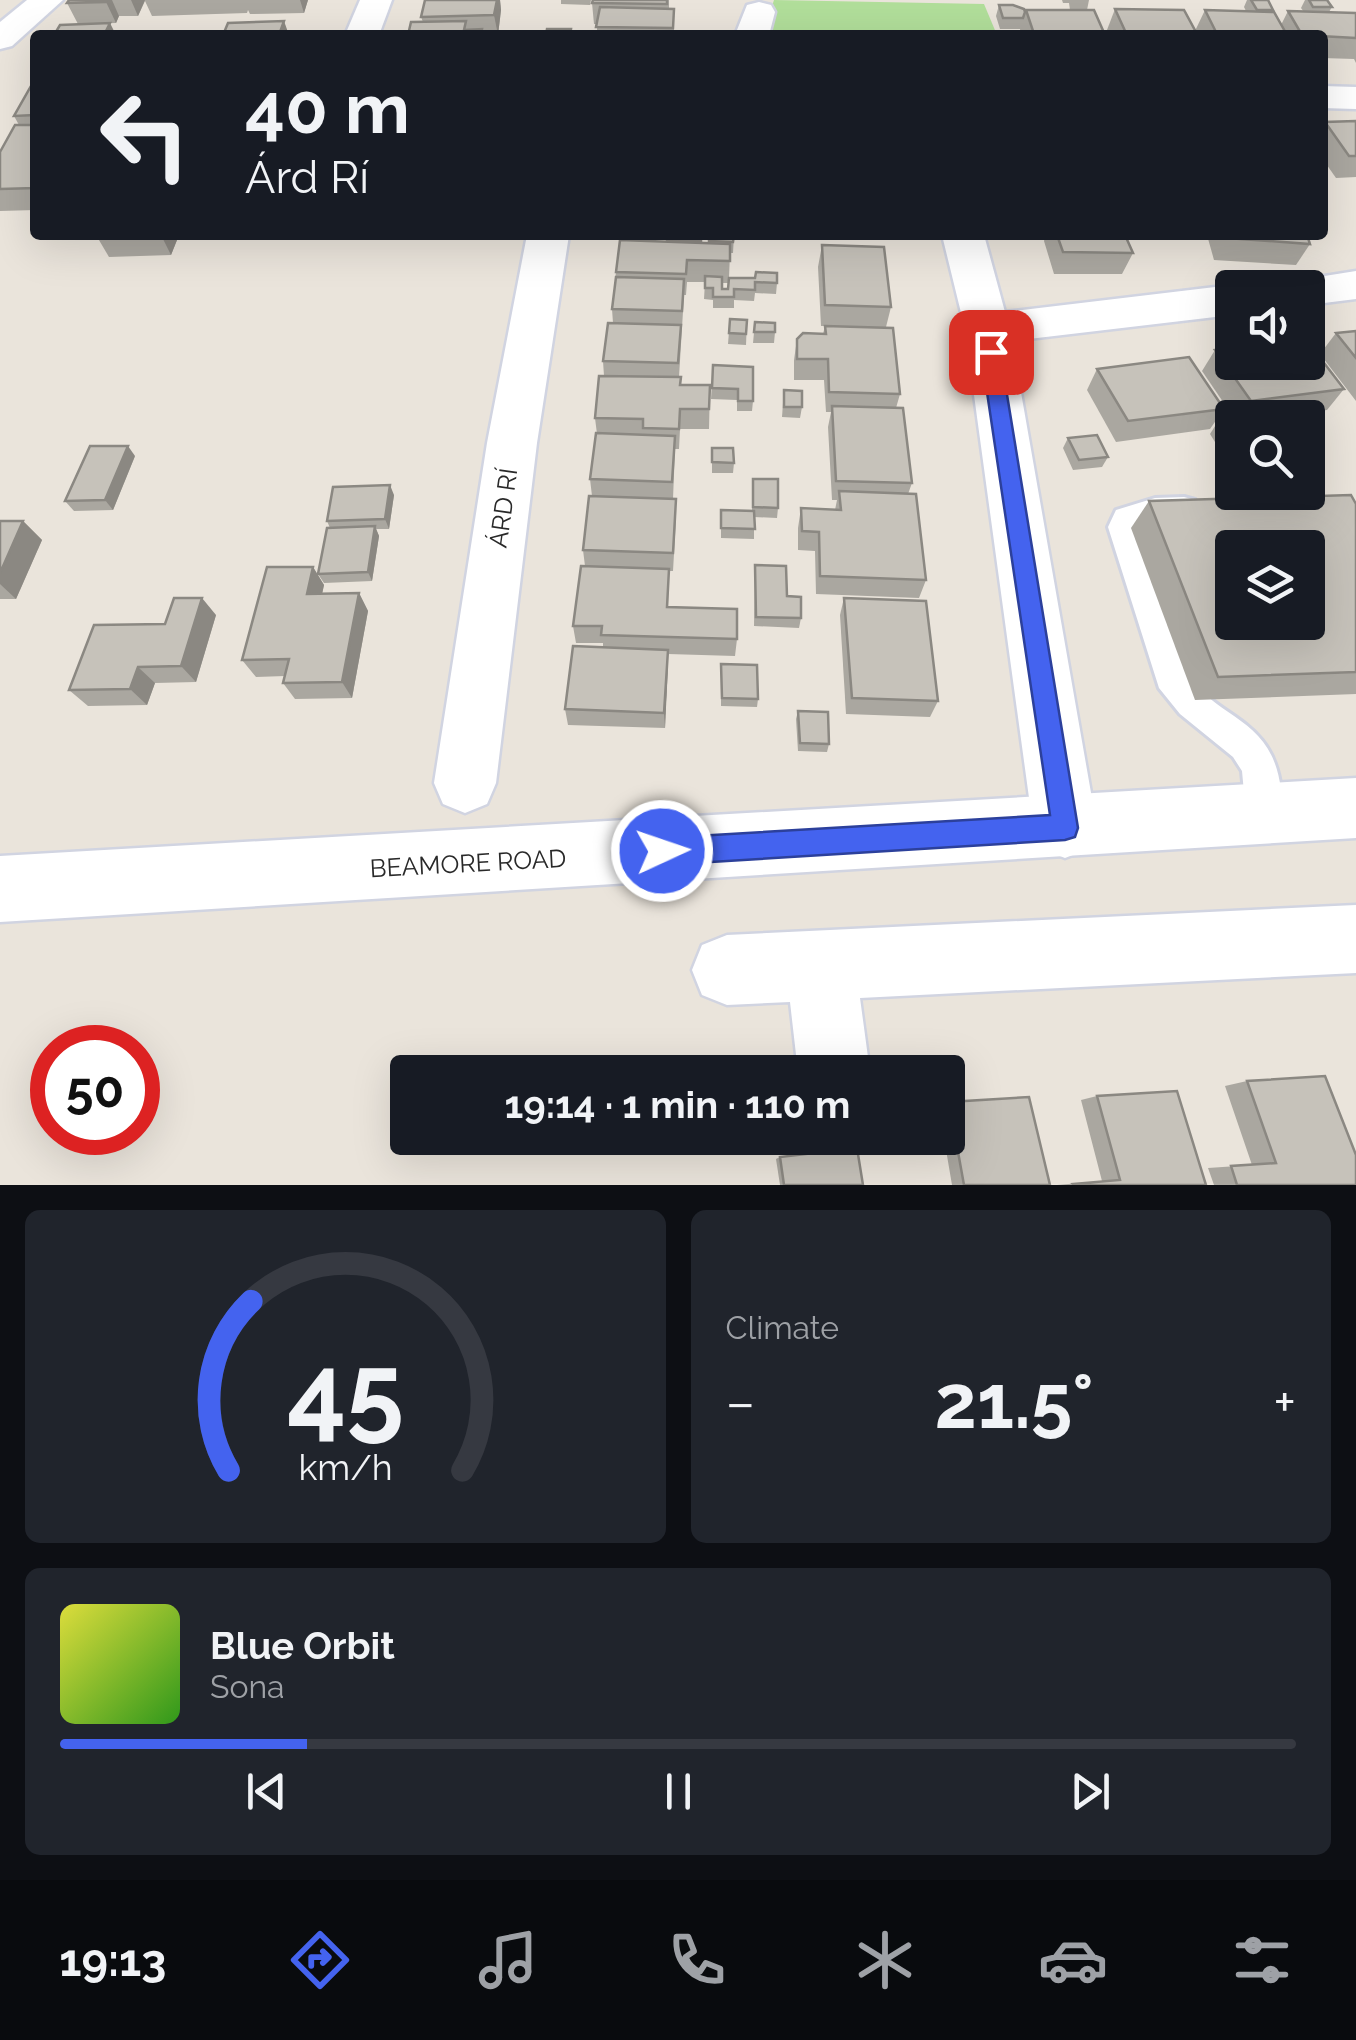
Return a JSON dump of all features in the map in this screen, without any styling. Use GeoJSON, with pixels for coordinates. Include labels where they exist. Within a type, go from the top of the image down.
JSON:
{"type":"FeatureCollection","features":[{"type":"Feature","properties":{"kind":"street"},"geometry":{"type":"LineString","coordinates":[[0,40],[48,0]]}},
{"type":"Feature","properties":{"kind":"street"},"geometry":{"type":"LineString","coordinates":[[364,30],[376,0]]}},
{"type":"Feature","properties":{"kind":"street"},"geometry":{"type":"LineString","coordinates":[[1328,97],[1356,98]]}},
{"type":"Feature","properties":{"kind":"street","name":"ÁRD RÍ"},"geometry":{"type":"LineString","coordinates":[[466,783],[512,443],[547,240]]}},
{"type":"Feature","properties":{"kind":"street"},"geometry":{"type":"LineString","coordinates":[[964,240],[987,330],[1065,828]]}},
{"type":"Feature","properties":{"kind":"street"},"geometry":{"type":"LineString","coordinates":[[1325,289],[1356,285]]}},
{"type":"Feature","properties":{"kind":"street"},"geometry":{"type":"LineString","coordinates":[[987,330],[1215,302]]}},
{"type":"Feature","properties":{"kind":"street","name":"BEAMORE ROAD"},"geometry":{"type":"LineString","coordinates":[[0,889],[1356,808]]}},
{"type":"Feature","properties":{"kind":"street"},"geometry":{"type":"LineString","coordinates":[[727,970],[1356,939]]}},
{"type":"Feature","properties":{"kind":"street"},"geometry":{"type":"LineString","coordinates":[[821,966],[832,1055]]}},
{"type":"Feature","properties":{"kind":"lane"},"geometry":{"type":"LineString","coordinates":[[1215,509],[1155,510],[1127,519],[1124,526],[1171,678],[1192,703],[1246,745],[1260,767],[1265,814]]}},
{"type":"Feature","properties":{"kind":"green space"},"geometry":{"type":"Polygon","coordinates":[[[774,0],[984,4],[995,30],[764,30],[774,0]]]}},
{"type":"Feature","properties":{"kind":"building"},"geometry":{"type":"Polygon","coordinates":[[[69,0],[107,0],[67,3],[69,0]]]}},
{"type":"Feature","properties":{"kind":"building"},"geometry":{"type":"Polygon","coordinates":[[[425,0],[497,0],[494,15],[421,17],[425,0]]]}},
{"type":"Feature","properties":{"kind":"building"},"geometry":{"type":"Polygon","coordinates":[[[667,0],[667,4],[592,3],[667,0]]]}},
{"type":"Feature","properties":{"kind":"building"},"geometry":{"type":"Polygon","coordinates":[[[1251,0],[1268,0],[1273,10],[1257,10],[1251,0]]]}},
{"type":"Feature","properties":{"kind":"building"},"geometry":{"type":"Polygon","coordinates":[[[1309,0],[1327,0],[1332,7],[1313,7],[1309,0]]]}},
{"type":"Feature","properties":{"kind":"building"},"geometry":{"type":"Polygon","coordinates":[[[999,5],[1024,9],[1023,18],[1003,18],[999,5]]]}},
{"type":"Feature","properties":{"kind":"building"},"geometry":{"type":"Polygon","coordinates":[[[600,7],[674,9],[673,28],[596,27],[600,7]]]}},
{"type":"Feature","properties":{"kind":"building"},"geometry":{"type":"Polygon","coordinates":[[[1115,9],[1184,10],[1195,30],[1125,30],[1115,9]]]}},
{"type":"Feature","properties":{"kind":"building"},"geometry":{"type":"Polygon","coordinates":[[[1026,10],[1094,10],[1103,30],[1033,30],[1026,10]]]}},
{"type":"Feature","properties":{"kind":"building"},"geometry":{"type":"Polygon","coordinates":[[[1205,10],[1274,12],[1284,30],[1215,30],[1205,10]]]}},
{"type":"Feature","properties":{"kind":"building"},"geometry":{"type":"Polygon","coordinates":[[[1288,11],[1356,13],[1356,38],[1328,36],[1328,30],[1299,30],[1288,11]]]}},
{"type":"Feature","properties":{"kind":"building"},"geometry":{"type":"Polygon","coordinates":[[[284,21],[281,30],[225,30],[228,23],[284,21]]]}},
{"type":"Feature","properties":{"kind":"building"},"geometry":{"type":"Polygon","coordinates":[[[466,21],[464,30],[409,30],[411,22],[466,21]]]}},
{"type":"Feature","properties":{"kind":"building"},"geometry":{"type":"Polygon","coordinates":[[[110,23],[106,30],[57,30],[60,25],[110,23]]]}},
{"type":"Feature","properties":{"kind":"building"},"geometry":{"type":"Polygon","coordinates":[[[30,88],[30,115],[14,116],[30,88]]]}},
{"type":"Feature","properties":{"kind":"building"},"geometry":{"type":"Polygon","coordinates":[[[1356,121],[1356,156],[1349,156],[1328,122],[1356,121]]]}},
{"type":"Feature","properties":{"kind":"building"},"geometry":{"type":"Polygon","coordinates":[[[15,125],[30,125],[30,188],[0,189],[0,152],[15,125]]]}},
{"type":"Feature","properties":{"kind":"building"},"geometry":{"type":"Polygon","coordinates":[[[620,240],[730,244],[730,261],[687,260],[686,274],[616,272],[620,240]]]}},
{"type":"Feature","properties":{"kind":"building"},"geometry":{"type":"Polygon","coordinates":[[[1059,240],[1127,240],[1133,253],[1063,252],[1059,240]]]}},
{"type":"Feature","properties":{"kind":"building"},"geometry":{"type":"Polygon","coordinates":[[[1255,240],[1309,240],[1310,244],[1255,240]]]}},
{"type":"Feature","properties":{"kind":"building"},"geometry":{"type":"Polygon","coordinates":[[[822,245],[884,247],[891,307],[825,305],[822,245]]]}},
{"type":"Feature","properties":{"kind":"building"},"geometry":{"type":"Polygon","coordinates":[[[756,272],[777,273],[777,283],[755,282],[755,290],[734,289],[734,297],[713,297],[713,288],[705,288],[705,276],[722,277],[722,289],[728,289],[729,278],[755,278],[756,272]]]}},
{"type":"Feature","properties":{"kind":"building"},"geometry":{"type":"Polygon","coordinates":[[[616,277],[684,279],[682,311],[612,309],[616,277]]]}},
{"type":"Feature","properties":{"kind":"building"},"geometry":{"type":"Polygon","coordinates":[[[730,319],[747,320],[746,334],[729,333],[730,319]]]}},
{"type":"Feature","properties":{"kind":"building"},"geometry":{"type":"Polygon","coordinates":[[[755,322],[775,323],[775,332],[754,332],[755,322]]]}},
{"type":"Feature","properties":{"kind":"building"},"geometry":{"type":"Polygon","coordinates":[[[608,323],[681,325],[678,363],[603,361],[608,323]]]}},
{"type":"Feature","properties":{"kind":"building"},"geometry":{"type":"Polygon","coordinates":[[[825,326],[893,328],[900,394],[829,392],[828,359],[797,359],[797,339],[803,333],[826,334],[825,326]]]}},
{"type":"Feature","properties":{"kind":"building"},"geometry":{"type":"Polygon","coordinates":[[[1356,331],[1356,358],[1336,333],[1356,331]]]}},
{"type":"Feature","properties":{"kind":"building"},"geometry":{"type":"Polygon","coordinates":[[[1189,357],[1218,400],[1215,410],[1128,421],[1097,369],[1189,357]]]}},
{"type":"Feature","properties":{"kind":"building"},"geometry":{"type":"Polygon","coordinates":[[[1325,364],[1344,389],[1259,400],[1250,400],[1236,380],[1325,380],[1325,364]]]}},
{"type":"Feature","properties":{"kind":"building"},"geometry":{"type":"Polygon","coordinates":[[[713,365],[753,367],[753,401],[738,401],[738,389],[712,388],[713,365]]]}},
{"type":"Feature","properties":{"kind":"building"},"geometry":{"type":"Polygon","coordinates":[[[599,376],[681,377],[680,385],[710,385],[709,409],[680,409],[679,429],[643,428],[643,419],[595,418],[599,376]]]}},
{"type":"Feature","properties":{"kind":"building"},"geometry":{"type":"Polygon","coordinates":[[[784,390],[802,391],[802,407],[784,407],[784,390]]]}},
{"type":"Feature","properties":{"kind":"building"},"geometry":{"type":"Polygon","coordinates":[[[832,406],[903,408],[912,483],[836,481],[832,406]]]}},
{"type":"Feature","properties":{"kind":"building"},"geometry":{"type":"Polygon","coordinates":[[[596,433],[675,436],[672,482],[590,479],[596,433]]]}},
{"type":"Feature","properties":{"kind":"building"},"geometry":{"type":"Polygon","coordinates":[[[1097,435],[1108,457],[1079,460],[1068,438],[1097,435]]]}},
{"type":"Feature","properties":{"kind":"building"},"geometry":{"type":"Polygon","coordinates":[[[90,446],[128,446],[105,500],[65,501],[90,446]]]}},
{"type":"Feature","properties":{"kind":"building"},"geometry":{"type":"Polygon","coordinates":[[[712,448],[733,448],[734,463],[712,462],[712,448]]]}},
{"type":"Feature","properties":{"kind":"building"},"geometry":{"type":"Polygon","coordinates":[[[753,479],[778,479],[778,508],[753,507],[753,479]]]}},
{"type":"Feature","properties":{"kind":"building"},"geometry":{"type":"Polygon","coordinates":[[[390,485],[385,519],[327,521],[333,487],[390,485]]]}},
{"type":"Feature","properties":{"kind":"building"},"geometry":{"type":"Polygon","coordinates":[[[839,491],[916,494],[926,580],[820,576],[819,532],[802,531],[801,508],[841,510],[839,491]]]}},
{"type":"Feature","properties":{"kind":"building"},"geometry":{"type":"Polygon","coordinates":[[[1351,495],[1356,504],[1356,672],[1218,677],[1149,501],[1215,499],[1215,510],[1325,510],[1325,496],[1351,495]]]}},
{"type":"Feature","properties":{"kind":"building"},"geometry":{"type":"Polygon","coordinates":[[[589,496],[676,499],[673,553],[583,550],[589,496]]]}},
{"type":"Feature","properties":{"kind":"building"},"geometry":{"type":"Polygon","coordinates":[[[721,510],[754,511],[755,529],[721,528],[721,510]]]}},
{"type":"Feature","properties":{"kind":"building"},"geometry":{"type":"Polygon","coordinates":[[[0,521],[23,521],[0,573],[0,521]]]}},
{"type":"Feature","properties":{"kind":"building"},"geometry":{"type":"Polygon","coordinates":[[[375,526],[368,572],[318,574],[327,528],[375,526]]]}},
{"type":"Feature","properties":{"kind":"building"},"geometry":{"type":"Polygon","coordinates":[[[755,565],[786,566],[787,596],[801,597],[801,618],[756,617],[755,565]]]}},
{"type":"Feature","properties":{"kind":"building"},"geometry":{"type":"Polygon","coordinates":[[[581,566],[669,569],[667,607],[737,609],[737,639],[601,635],[602,626],[573,626],[581,566]]]}},
{"type":"Feature","properties":{"kind":"building"},"geometry":{"type":"Polygon","coordinates":[[[267,567],[313,567],[307,594],[359,593],[342,682],[283,683],[289,659],[242,660],[267,567]]]}},
{"type":"Feature","properties":{"kind":"building"},"geometry":{"type":"Polygon","coordinates":[[[174,598],[202,598],[181,666],[138,667],[130,689],[69,690],[94,625],[165,624],[174,598]]]}},
{"type":"Feature","properties":{"kind":"building"},"geometry":{"type":"Polygon","coordinates":[[[844,598],[926,601],[938,701],[852,698],[844,598]]]}},
{"type":"Feature","properties":{"kind":"building"},"geometry":{"type":"Polygon","coordinates":[[[573,646],[668,650],[664,713],[565,709],[573,646]]]}},
{"type":"Feature","properties":{"kind":"building"},"geometry":{"type":"Polygon","coordinates":[[[721,664],[757,665],[758,699],[722,698],[721,664]]]}},
{"type":"Feature","properties":{"kind":"building"},"geometry":{"type":"Polygon","coordinates":[[[798,711],[828,712],[829,744],[800,743],[798,711]]]}},
{"type":"Feature","properties":{"kind":"building"},"geometry":{"type":"Polygon","coordinates":[[[1325,1076],[1356,1155],[1356,1185],[1237,1185],[1231,1166],[1276,1163],[1247,1081],[1325,1076]]]}},
{"type":"Feature","properties":{"kind":"building"},"geometry":{"type":"Polygon","coordinates":[[[1177,1091],[1206,1185],[1073,1184],[1120,1180],[1097,1096],[1177,1091]]]}},
{"type":"Feature","properties":{"kind":"building"},"geometry":{"type":"Polygon","coordinates":[[[1029,1097],[1050,1185],[964,1185],[959,1155],[965,1155],[965,1101],[1029,1097]]]}},
{"type":"Feature","properties":{"kind":"building"},"geometry":{"type":"Polygon","coordinates":[[[858,1155],[863,1185],[784,1185],[780,1157],[858,1155]]]}},
{"type":"Feature","properties":{"kind":"route"},"geometry":{"type":"LineString","coordinates":[[662,851],[1065,828],[991,352]]}}]}
